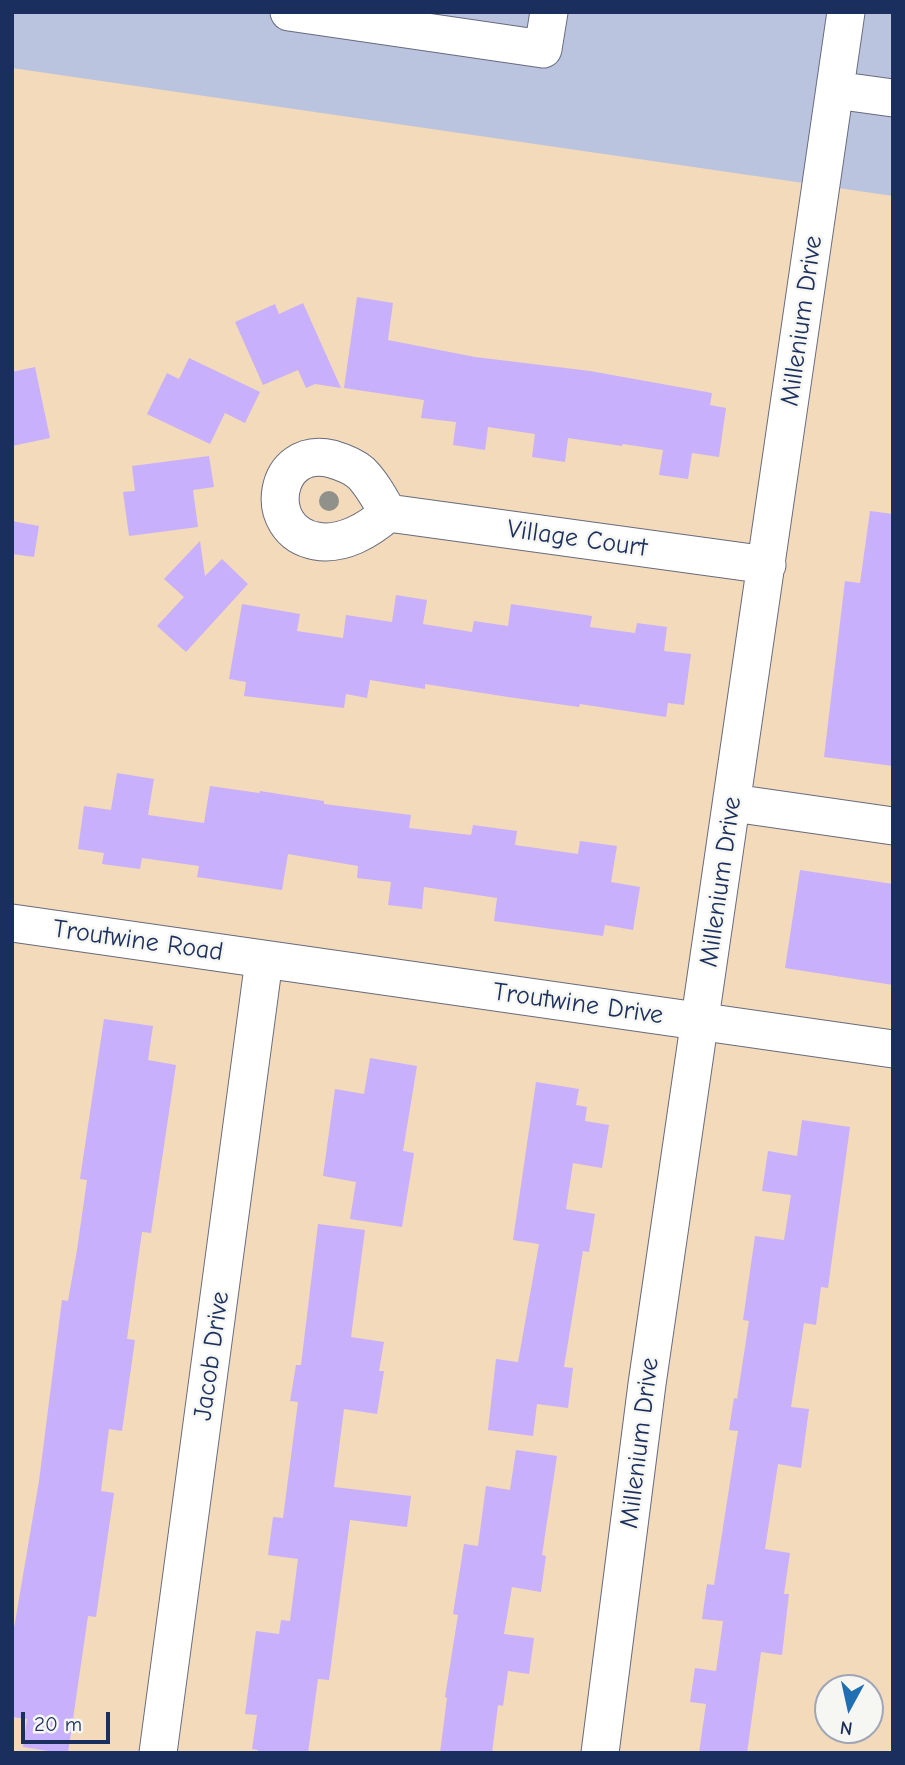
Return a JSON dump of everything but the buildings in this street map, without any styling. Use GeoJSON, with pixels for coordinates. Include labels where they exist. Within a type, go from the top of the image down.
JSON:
{"type":"FeatureCollection","features":[{"type":"Feature","properties":{"kind":"street"},"geometry":{"type":"LineString","coordinates":[[289,12],[329,15],[543,49],[549,12]]}},
{"type":"Feature","properties":{"kind":"street","name":"Millenium Drive"},"geometry":{"type":"LineString","coordinates":[[600,1753],[647,1384],[846,12]]}},
{"type":"Feature","properties":{"kind":"street"},"geometry":{"type":"LineString","coordinates":[[835,90],[893,98]]}},
{"type":"Feature","properties":{"kind":"street","name":"Village Court"},"geometry":{"type":"LineString","coordinates":[[388,513],[767,565]]}},
{"type":"Feature","properties":{"kind":"street"},"geometry":{"type":"LineString","coordinates":[[733,803],[893,826]]}},
{"type":"Feature","properties":{"kind":"street","name":"Troutwine Road"},"geometry":{"type":"LineString","coordinates":[[12,923],[264,960]]}},
{"type":"Feature","properties":{"kind":"street","name":"Troutwine Drive"},"geometry":{"type":"LineString","coordinates":[[264,960],[893,1049]]}},
{"type":"Feature","properties":{"kind":"street","name":"Jacob Drive"},"geometry":{"type":"LineString","coordinates":[[158,1753],[264,960]]}},
{"type":"Feature","properties":{"kind":"shaded area"},"geometry":{"type":"Polygon","coordinates":[[[12,12],[893,12],[893,196],[12,68],[12,12]]]}}]}
